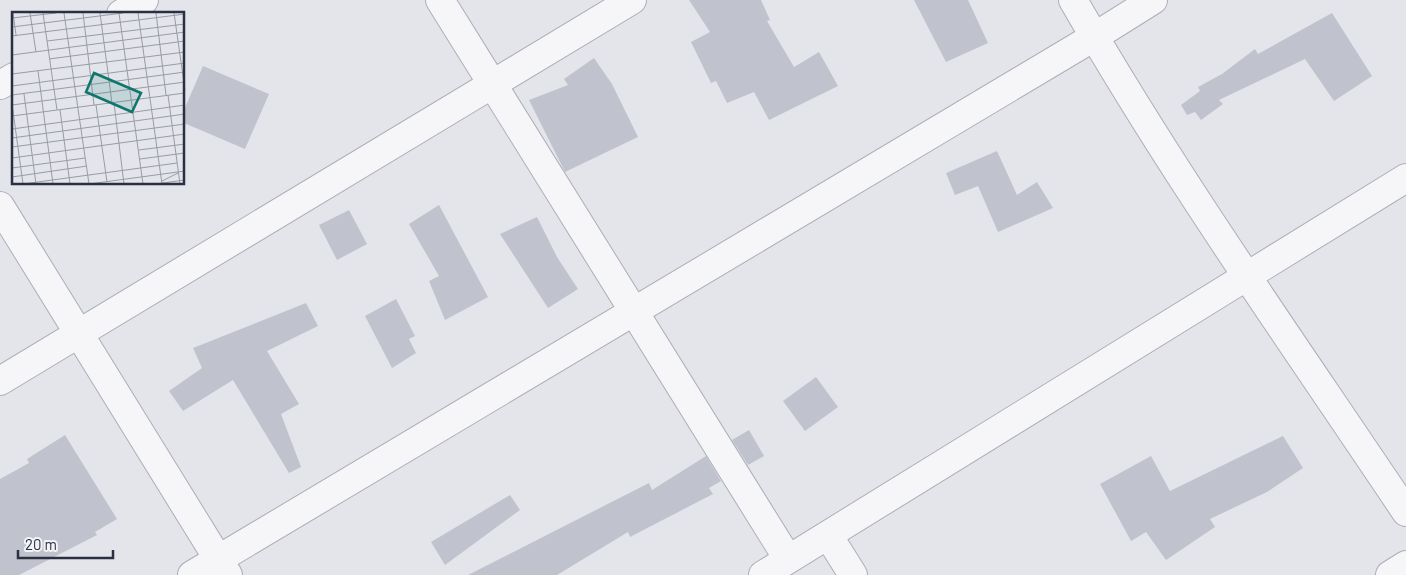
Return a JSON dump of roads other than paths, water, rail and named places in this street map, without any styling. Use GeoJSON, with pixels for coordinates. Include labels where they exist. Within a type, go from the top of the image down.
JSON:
{"type":"FeatureCollection","features":[{"type":"Feature","properties":{"kind":"street"},"geometry":{"type":"LineString","coordinates":[[123,12],[144,0]]}},
{"type":"Feature","properties":{"kind":"street"},"geometry":{"type":"LineString","coordinates":[[440,0],[788,560]]}},
{"type":"Feature","properties":{"kind":"street"},"geometry":{"type":"LineString","coordinates":[[1073,0],[1094,37],[1247,275],[1406,512]]}},
{"type":"Feature","properties":{"kind":"street"},"geometry":{"type":"LineString","coordinates":[[192,575],[223,567],[633,313],[1153,0]]}},
{"type":"Feature","properties":{"kind":"street"},"geometry":{"type":"LineString","coordinates":[[0,381],[492,85],[627,1]]}},
{"type":"Feature","properties":{"kind":"street"},"geometry":{"type":"LineString","coordinates":[[0,86],[12,78]]}},
{"type":"Feature","properties":{"kind":"street"},"geometry":{"type":"LineString","coordinates":[[763,575],[1406,178]]}},
{"type":"Feature","properties":{"kind":"street"},"geometry":{"type":"LineString","coordinates":[[0,206],[223,567]]}},
{"type":"Feature","properties":{"kind":"street"},"geometry":{"type":"LineString","coordinates":[[828,536],[852,575]]}},
{"type":"Feature","properties":{"kind":"street"},"geometry":{"type":"LineString","coordinates":[[1390,575],[1406,565]]}}]}
